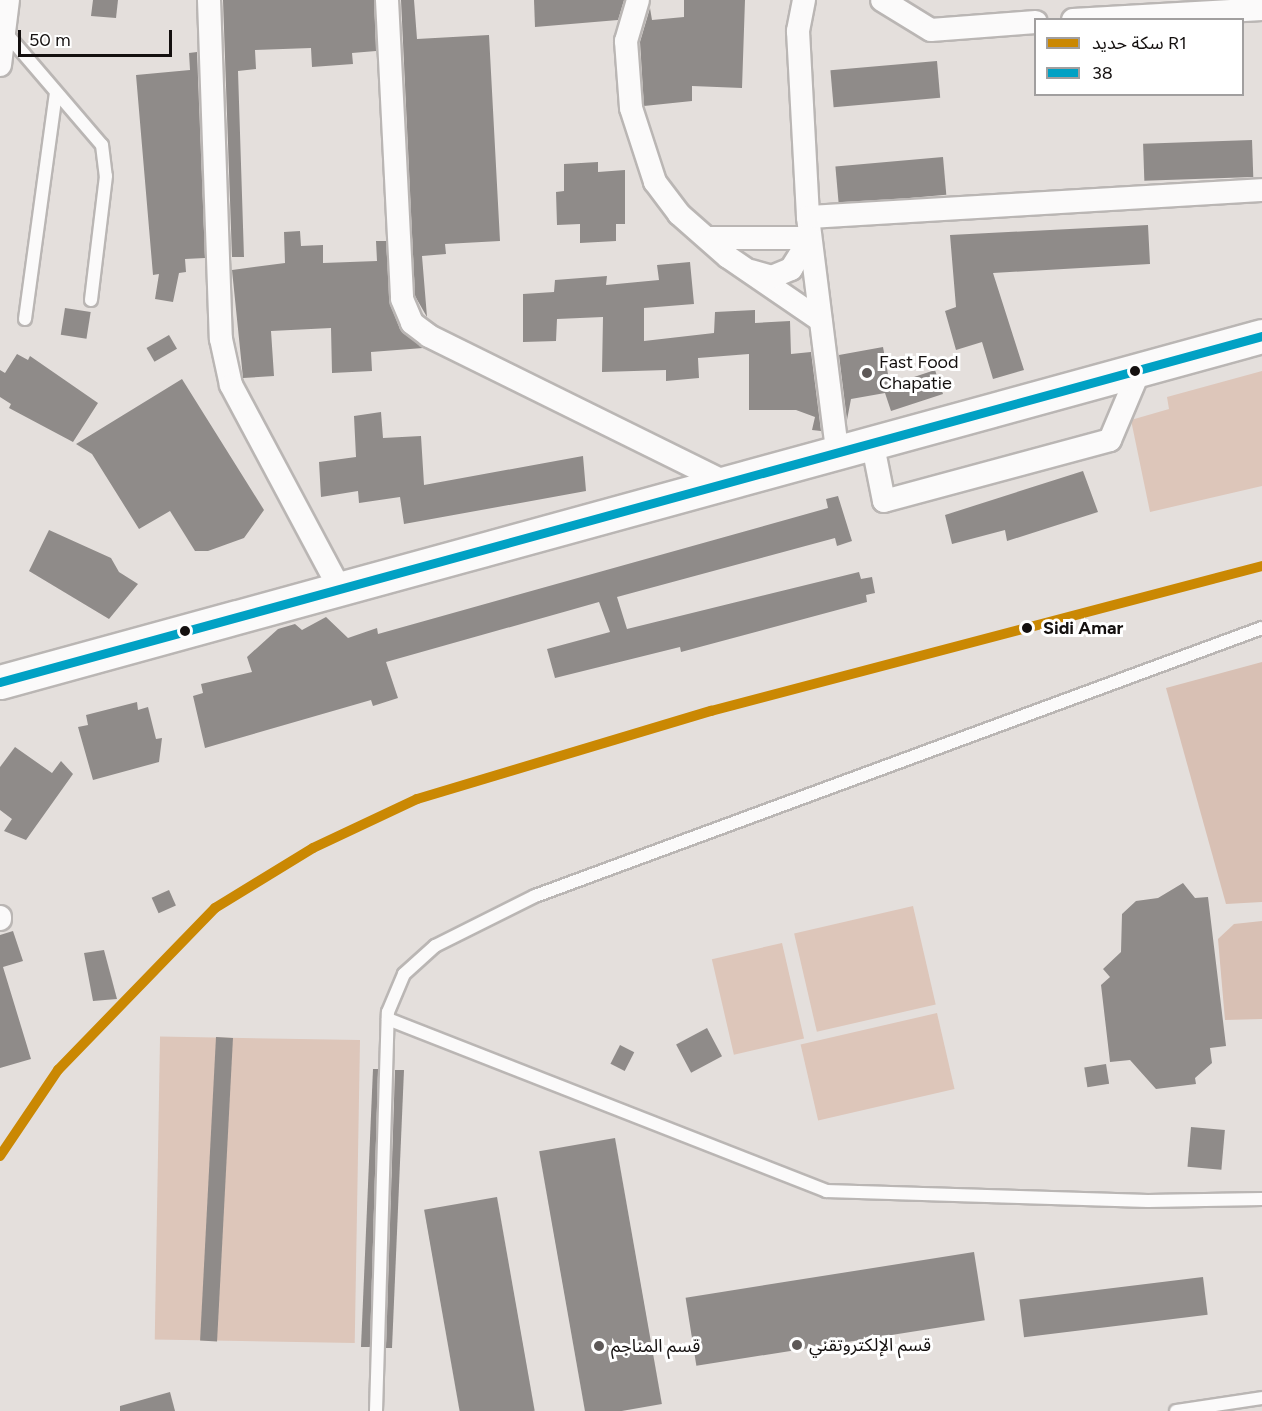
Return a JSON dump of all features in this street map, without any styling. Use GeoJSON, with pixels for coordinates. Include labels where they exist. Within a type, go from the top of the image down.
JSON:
{"type":"FeatureCollection","features":[{"type":"Feature","properties":{"kind":"street"},"geometry":{"type":"LineString","coordinates":[[0,65],[8,0]]}},
{"type":"Feature","properties":{"kind":"street"},"geometry":{"type":"LineString","coordinates":[[209,0],[221,339],[231,386],[338,585]]}},
{"type":"Feature","properties":{"kind":"street"},"geometry":{"type":"LineString","coordinates":[[387,0],[402,299],[412,322],[429,336],[723,481]]}},
{"type":"Feature","properties":{"kind":"street"},"geometry":{"type":"LineString","coordinates":[[639,0],[626,41],[631,108],[655,182],[679,214],[743,269],[820,320]]}},
{"type":"Feature","properties":{"kind":"street"},"geometry":{"type":"LineString","coordinates":[[804,0],[798,31],[809,227],[837,451]]}},
{"type":"Feature","properties":{"kind":"street"},"geometry":{"type":"LineString","coordinates":[[882,0],[931,30],[1034,22]]}},
{"type":"Feature","properties":{"kind":"street"},"geometry":{"type":"LineString","coordinates":[[1087,18],[1171,6],[1262,9]]}},
{"type":"Feature","properties":{"kind":"street"},"geometry":{"type":"LineString","coordinates":[[709,238],[809,227],[1262,190]]}},
{"type":"Feature","properties":{"kind":"street"},"geometry":{"type":"LineString","coordinates":[[743,269],[772,277],[790,269],[809,227]]}},
{"type":"Feature","properties":{"kind":"street"},"geometry":{"type":"LineString","coordinates":[[0,682],[338,585],[1262,336]]}},
{"type":"Feature","properties":{"kind":"street"},"geometry":{"type":"LineString","coordinates":[[872,441],[884,501],[956,475],[1073,441],[1110,440],[1140,369]]}},
{"type":"Feature","properties":{"kind":"lane"},"geometry":{"type":"LineString","coordinates":[[4,31],[102,145],[106,160],[92,300]]}},
{"type":"Feature","properties":{"kind":"lane"},"geometry":{"type":"LineString","coordinates":[[25,319],[56,92]]}},
{"type":"Feature","properties":{"kind":"lane"},"geometry":{"type":"LineString","coordinates":[[376,1411],[388,1019],[404,974],[435,946],[525,900],[1262,628]]}},
{"type":"Feature","properties":{"kind":"lane"},"geometry":{"type":"LineString","coordinates":[[388,1019],[826,1191],[1148,1202],[1262,1199]]}},
{"type":"Feature","properties":{"kind":"lane"},"geometry":{"type":"LineString","coordinates":[[1176,1411],[1262,1398]]}},
{"type":"Feature","properties":{"kind":"shaded area"},"geometry":{"type":"Polygon","coordinates":[[[1262,371],[1262,486],[1150,512],[1131,420],[1169,409],[1167,397],[1262,371]]]}},
{"type":"Feature","properties":{"kind":"shaded area"},"geometry":{"type":"Polygon","coordinates":[[[1262,662],[1262,902],[1226,904],[1166,688],[1262,662]]]}},
{"type":"Feature","properties":{"kind":"shaded area"},"geometry":{"type":"Polygon","coordinates":[[[913,906],[936,1004],[817,1032],[794,933],[913,906]]]}},
{"type":"Feature","properties":{"kind":"shaded area"},"geometry":{"type":"Polygon","coordinates":[[[1262,921],[1262,1019],[1225,1020],[1218,939],[1234,924],[1262,921]]]}},
{"type":"Feature","properties":{"kind":"shaded area"},"geometry":{"type":"Polygon","coordinates":[[[782,943],[804,1038],[734,1055],[712,959],[782,943]]]}},
{"type":"Feature","properties":{"kind":"shaded area"},"geometry":{"type":"Polygon","coordinates":[[[937,1013],[955,1089],[818,1120],[801,1044],[937,1013]]]}},
{"type":"Feature","properties":{"kind":"shaded area"},"geometry":{"type":"Polygon","coordinates":[[[160,1037],[360,1040],[355,1343],[155,1339],[160,1037]]]}},
{"type":"Feature","properties":{"kind":"building"},"geometry":{"type":"Polygon","coordinates":[[[93,0],[118,0],[116,18],[91,16],[93,0]]]}},
{"type":"Feature","properties":{"kind":"building"},"geometry":{"type":"Polygon","coordinates":[[[223,0],[374,0],[376,51],[352,53],[353,64],[312,67],[311,48],[255,50],[256,69],[238,71],[244,257],[232,257],[223,0]]]}},
{"type":"Feature","properties":{"kind":"building"},"geometry":{"type":"Polygon","coordinates":[[[401,0],[414,0],[417,39],[489,35],[500,241],[445,244],[446,254],[422,256],[427,317],[415,296],[401,0]]]}},
{"type":"Feature","properties":{"kind":"building"},"geometry":{"type":"Polygon","coordinates":[[[534,0],[624,0],[618,20],[535,27],[534,0]]]}},
{"type":"Feature","properties":{"kind":"building"},"geometry":{"type":"Polygon","coordinates":[[[684,0],[745,0],[742,88],[692,86],[692,101],[644,106],[640,42],[650,8],[652,20],[684,17],[684,0]]]}},
{"type":"Feature","properties":{"kind":"building"},"geometry":{"type":"Polygon","coordinates":[[[197,52],[205,258],[185,259],[186,272],[179,273],[173,302],[155,299],[159,274],[153,275],[136,75],[190,70],[189,53],[197,52]]]}},
{"type":"Feature","properties":{"kind":"building"},"geometry":{"type":"Polygon","coordinates":[[[937,61],[940,98],[834,107],[830,70],[937,61]]]}},
{"type":"Feature","properties":{"kind":"building"},"geometry":{"type":"Polygon","coordinates":[[[1252,140],[1253,177],[1144,181],[1143,144],[1252,140]]]}},
{"type":"Feature","properties":{"kind":"building"},"geometry":{"type":"Polygon","coordinates":[[[943,157],[946,195],[839,204],[835,166],[943,157]]]}},
{"type":"Feature","properties":{"kind":"building"},"geometry":{"type":"Polygon","coordinates":[[[598,162],[598,172],[625,170],[625,224],[616,224],[616,241],[580,243],[580,224],[557,225],[556,192],[564,191],[564,164],[598,162]]]}},
{"type":"Feature","properties":{"kind":"building"},"geometry":{"type":"Polygon","coordinates":[[[1148,225],[1150,264],[993,273],[1024,370],[993,379],[982,342],[956,350],[945,311],[956,307],[950,235],[1148,225]]]}},
{"type":"Feature","properties":{"kind":"building"},"geometry":{"type":"Polygon","coordinates":[[[300,231],[301,246],[323,245],[323,263],[377,261],[376,241],[386,241],[390,304],[400,329],[423,348],[371,352],[372,371],[332,373],[331,328],[271,331],[274,376],[243,378],[232,270],[285,263],[284,232],[300,231]]]}},
{"type":"Feature","properties":{"kind":"building"},"geometry":{"type":"Polygon","coordinates":[[[690,262],[694,304],[644,308],[644,341],[714,333],[715,312],[755,310],[755,323],[790,321],[791,354],[811,352],[821,431],[812,430],[815,417],[796,410],[749,410],[749,354],[698,358],[699,378],[666,381],[666,370],[602,372],[603,317],[557,319],[556,341],[523,342],[523,294],[554,292],[555,280],[607,276],[606,285],[659,280],[657,265],[690,262]]]}},
{"type":"Feature","properties":{"kind":"building"},"geometry":{"type":"Polygon","coordinates":[[[65,308],[91,312],[86,339],[61,335],[65,308]]]}},
{"type":"Feature","properties":{"kind":"building"},"geometry":{"type":"Polygon","coordinates":[[[169,335],[177,349],[154,362],[146,348],[169,335]]]}},
{"type":"Feature","properties":{"kind":"building"},"geometry":{"type":"Polygon","coordinates":[[[883,347],[890,385],[935,370],[943,394],[891,411],[885,393],[851,399],[847,420],[839,355],[883,347]]]}},
{"type":"Feature","properties":{"kind":"building"},"geometry":{"type":"Polygon","coordinates":[[[17,354],[28,360],[30,356],[98,403],[73,442],[9,408],[11,404],[0,397],[0,370],[5,373],[17,354]]]}},
{"type":"Feature","properties":{"kind":"building"},"geometry":{"type":"Polygon","coordinates":[[[182,379],[264,510],[244,538],[208,551],[195,551],[170,511],[139,529],[92,454],[76,444],[182,379]]]}},
{"type":"Feature","properties":{"kind":"building"},"geometry":{"type":"Polygon","coordinates":[[[381,412],[383,438],[421,436],[424,485],[583,456],[586,491],[404,524],[400,497],[359,503],[358,491],[321,497],[319,462],[356,457],[354,416],[381,412]]]}},
{"type":"Feature","properties":{"kind":"building"},"geometry":{"type":"Polygon","coordinates":[[[1083,471],[1098,512],[1007,541],[1005,530],[952,544],[945,515],[1083,471]]]}},
{"type":"Feature","properties":{"kind":"building"},"geometry":{"type":"Polygon","coordinates":[[[838,496],[852,541],[837,546],[835,538],[617,597],[627,629],[859,572],[861,579],[872,577],[875,593],[866,595],[867,602],[681,652],[680,647],[555,678],[547,649],[610,632],[599,602],[386,662],[398,698],[373,706],[371,700],[205,748],[193,696],[203,693],[201,684],[252,672],[247,657],[278,629],[295,624],[302,630],[326,617],[348,638],[377,628],[378,634],[828,508],[826,499],[838,496]]]}},
{"type":"Feature","properties":{"kind":"building"},"geometry":{"type":"Polygon","coordinates":[[[49,530],[111,558],[119,572],[138,584],[109,619],[29,571],[49,530]]]}},
{"type":"Feature","properties":{"kind":"building"},"geometry":{"type":"Polygon","coordinates":[[[137,702],[138,710],[148,707],[156,739],[162,738],[159,762],[93,780],[78,727],[88,725],[86,715],[137,702]]]}},
{"type":"Feature","properties":{"kind":"building"},"geometry":{"type":"Polygon","coordinates":[[[15,747],[52,773],[61,761],[73,774],[26,840],[4,831],[12,819],[0,810],[0,767],[15,747]]]}},
{"type":"Feature","properties":{"kind":"building"},"geometry":{"type":"Polygon","coordinates":[[[1183,883],[1195,898],[1208,897],[1226,1046],[1210,1048],[1212,1063],[1195,1078],[1196,1084],[1156,1089],[1130,1060],[1110,1062],[1101,985],[1110,977],[1103,969],[1121,952],[1122,914],[1136,901],[1158,898],[1183,883]]]}},
{"type":"Feature","properties":{"kind":"building"},"geometry":{"type":"Polygon","coordinates":[[[169,890],[176,906],[159,913],[152,898],[169,890]]]}},
{"type":"Feature","properties":{"kind":"building"},"geometry":{"type":"Polygon","coordinates":[[[13,931],[23,961],[3,967],[31,1059],[0,1068],[0,935],[13,931]]]}},
{"type":"Feature","properties":{"kind":"building"},"geometry":{"type":"Polygon","coordinates":[[[104,950],[117,999],[93,1001],[84,953],[104,950]]]}},
{"type":"Feature","properties":{"kind":"building"},"geometry":{"type":"Polygon","coordinates":[[[707,1028],[722,1056],[691,1073],[676,1044],[707,1028]]]}},
{"type":"Feature","properties":{"kind":"building"},"geometry":{"type":"Polygon","coordinates":[[[216,1037],[233,1038],[217,1341],[200,1341],[216,1037]]]}},
{"type":"Feature","properties":{"kind":"building"},"geometry":{"type":"Polygon","coordinates":[[[620,1045],[634,1052],[625,1071],[610,1064],[620,1045]]]}},
{"type":"Feature","properties":{"kind":"building"},"geometry":{"type":"Polygon","coordinates":[[[1106,1064],[1109,1084],[1087,1087],[1084,1067],[1106,1064]]]}},
{"type":"Feature","properties":{"kind":"building"},"geometry":{"type":"Polygon","coordinates":[[[373,1069],[378,1069],[370,1347],[361,1347],[373,1069]]]}},
{"type":"Feature","properties":{"kind":"building"},"geometry":{"type":"Polygon","coordinates":[[[395,1070],[404,1070],[392,1348],[386,1348],[395,1070]]]}},
{"type":"Feature","properties":{"kind":"building"},"geometry":{"type":"Polygon","coordinates":[[[1191,1127],[1225,1130],[1221,1170],[1188,1167],[1191,1127]]]}},
{"type":"Feature","properties":{"kind":"building"},"geometry":{"type":"Polygon","coordinates":[[[615,1138],[662,1404],[622,1411],[585,1411],[539,1151],[615,1138]]]}},
{"type":"Feature","properties":{"kind":"building"},"geometry":{"type":"Polygon","coordinates":[[[497,1197],[535,1411],[460,1411],[424,1210],[497,1197]]]}},
{"type":"Feature","properties":{"kind":"building"},"geometry":{"type":"Polygon","coordinates":[[[974,1252],[985,1320],[696,1366],[686,1298],[974,1252]]]}},
{"type":"Feature","properties":{"kind":"building"},"geometry":{"type":"Polygon","coordinates":[[[1203,1277],[1208,1315],[1024,1337],[1019,1300],[1203,1277]]]}},
{"type":"Feature","properties":{"kind":"building"},"geometry":{"type":"Polygon","coordinates":[[[170,1392],[175,1411],[120,1411],[120,1406],[170,1392]]]}},
{"type":"Feature","properties":{"kind":"railway"},"geometry":{"type":"LineString","coordinates":[[1023,628],[1262,566]]}},
{"type":"Feature","properties":{"kind":"rail line","name":"R1"},"geometry":{"type":"LineString","coordinates":[[0,1156],[58,1070],[215,908],[313,848],[417,799],[711,711],[1262,566]]}},
{"type":"Feature","properties":{"kind":"transit line","name":"38"},"geometry":{"type":"LineString","coordinates":[[0,682],[1262,336]]}},
{"type":"Feature","properties":{"kind":"place","name":"Fast Food Chapatie"},"geometry":{"type":"Point","coordinates":[867,373]}},
{"type":"Feature","properties":{"kind":"place","name":"Sidi Amar"},"geometry":{"type":"Point","coordinates":[1027,628]}},
{"type":"Feature","properties":{"kind":"place","name":"قسم الإلكتروتقني"},"geometry":{"type":"Point","coordinates":[797,1345]}},
{"type":"Feature","properties":{"kind":"place","name":"قسم المناجم"},"geometry":{"type":"Point","coordinates":[599,1346]}}]}
